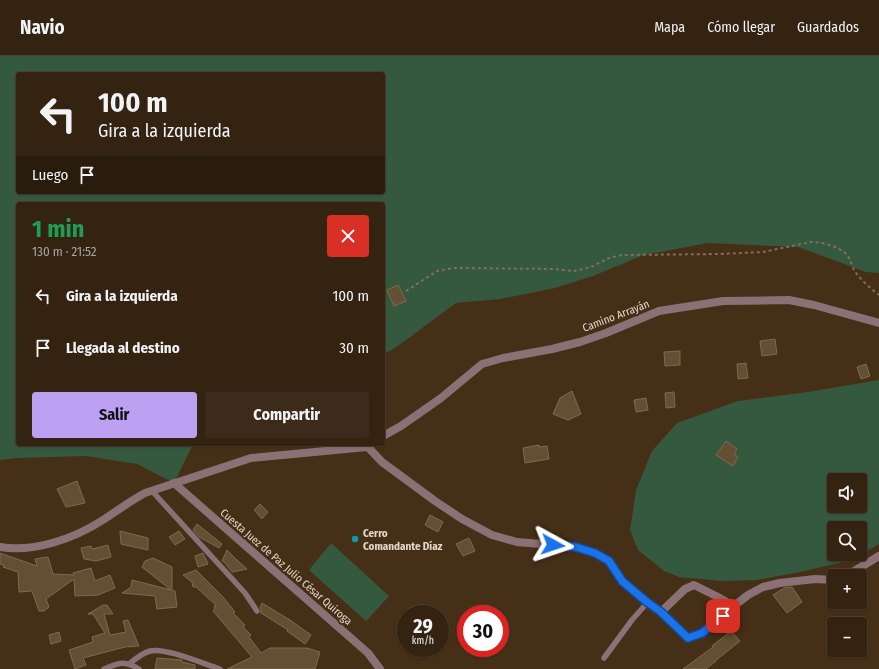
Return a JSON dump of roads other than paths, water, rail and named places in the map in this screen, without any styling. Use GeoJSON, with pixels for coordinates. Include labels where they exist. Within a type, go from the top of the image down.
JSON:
{"type":"FeatureCollection","features":[{"type":"Feature","properties":{"kind":"street","name":"Camino Arrayán"},"geometry":{"type":"LineString","coordinates":[[385,435],[401,426],[441,398],[482,364],[503,358],[580,342],[660,311],[723,301],[789,300],[814,305],[879,323]]}},
{"type":"Feature","properties":{"kind":"street"},"geometry":{"type":"LineString","coordinates":[[0,547],[16,548],[42,546],[60,541],[93,526],[133,500],[152,491],[251,458],[359,446]]}},
{"type":"Feature","properties":{"kind":"street"},"geometry":{"type":"LineString","coordinates":[[369,446],[382,462],[435,501],[462,519],[492,535],[517,542],[576,547],[595,553],[609,561],[622,581],[661,612],[688,638],[702,633],[748,595],[763,587],[780,583],[815,579],[827,580]]}},
{"type":"Feature","properties":{"kind":"street","name":"Cuesta Juez de Paz Julio César Quiroga"},"geometry":{"type":"LineString","coordinates":[[174,483],[368,653],[380,669]]}},
{"type":"Feature","properties":{"kind":"street"},"geometry":{"type":"LineString","coordinates":[[858,569],[879,556]]}},
{"type":"Feature","properties":{"kind":"street"},"geometry":{"type":"LineString","coordinates":[[661,612],[685,589],[694,585],[734,606]]}},
{"type":"Feature","properties":{"kind":"lane"},"geometry":{"type":"LineString","coordinates":[[152,491],[245,593],[257,611]]}},
{"type":"Feature","properties":{"kind":"lane"},"geometry":{"type":"LineString","coordinates":[[604,658],[647,602]]}},
{"type":"Feature","properties":{"kind":"lane"},"geometry":{"type":"LineString","coordinates":[[129,664],[146,653],[157,650],[220,669]]}},
{"type":"Feature","properties":{"kind":"lane"},"geometry":{"type":"LineString","coordinates":[[104,669],[121,663],[129,664],[139,669]]}},
{"type":"Feature","properties":{"kind":"place","name":"Cerro Comandante Díaz"},"geometry":{"type":"Point","coordinates":[355,539]}}]}
